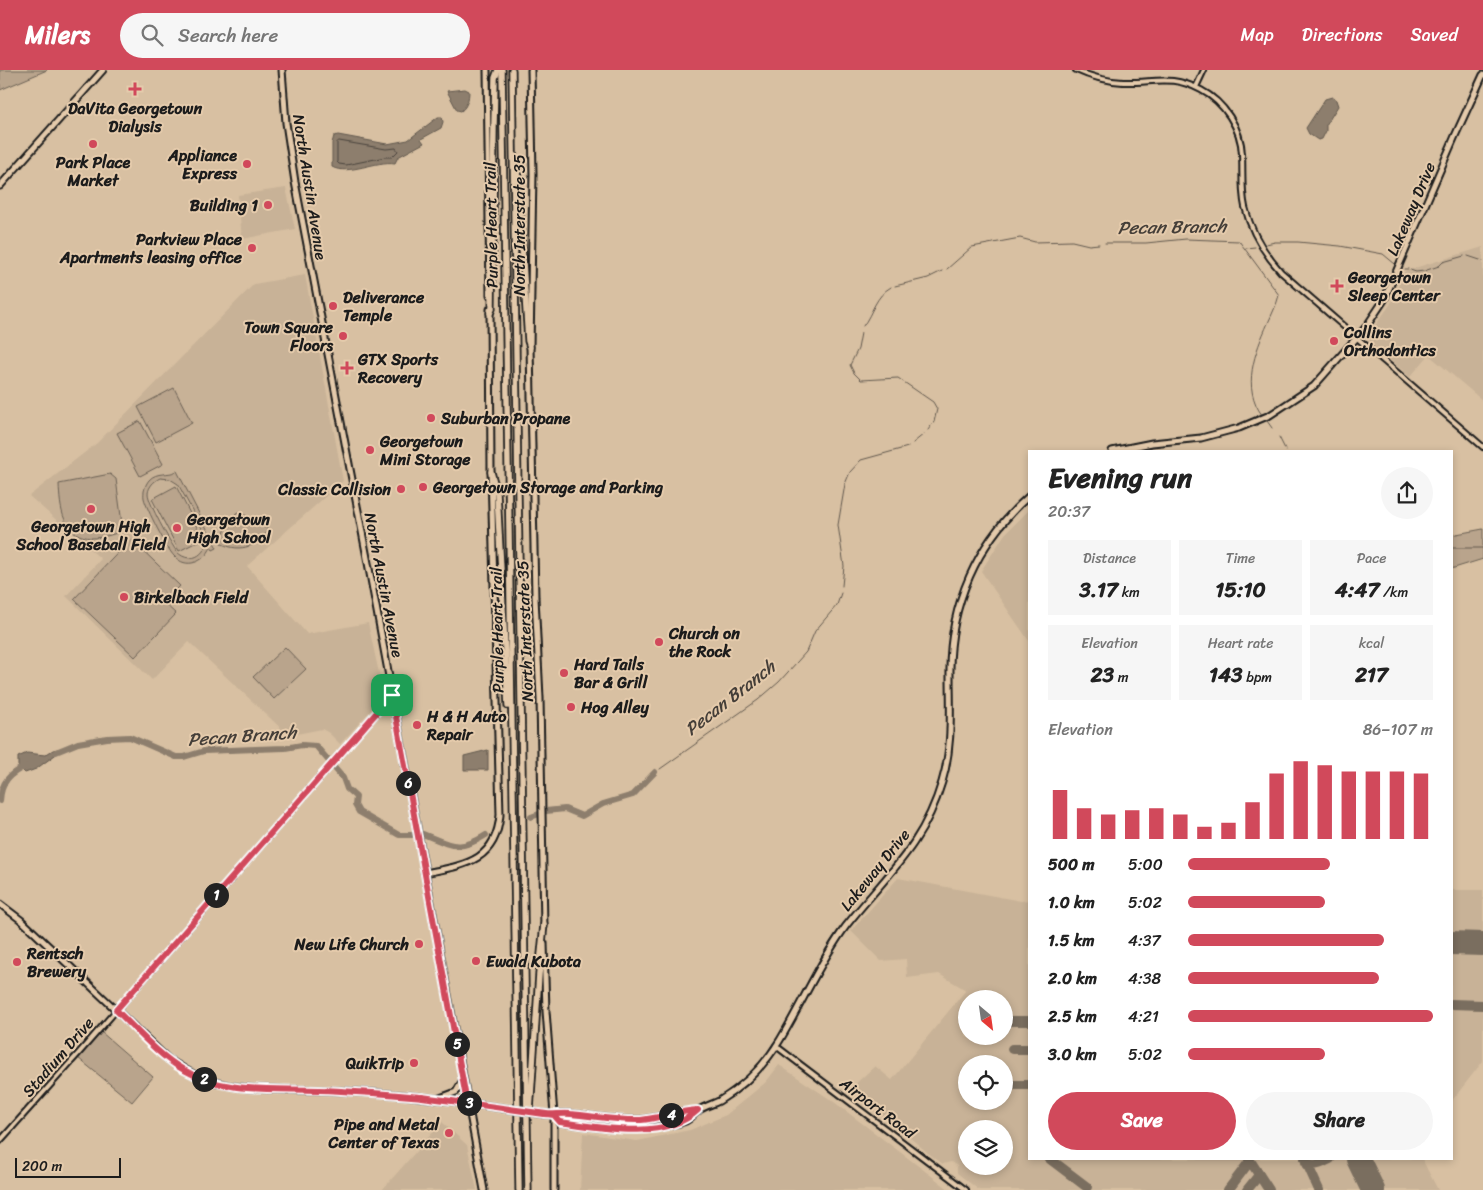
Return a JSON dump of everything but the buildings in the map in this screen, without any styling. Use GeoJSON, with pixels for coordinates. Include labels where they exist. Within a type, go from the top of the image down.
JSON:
{"type":"FeatureCollection","features":[{"type":"Feature","properties":{"kind":"highway"},"geometry":{"type":"LineString","coordinates":[[490,313],[492,309],[495,78],[498,70]]}},
{"type":"Feature","properties":{"kind":"highway","name":"Purple Heart Trail"},"geometry":{"type":"LineString","coordinates":[[502,70],[519,1190]]}},
{"type":"Feature","properties":{"kind":"highway","name":"Purple Heart Trail"},"geometry":{"type":"LineString","coordinates":[[512,70],[528,1190]]}},
{"type":"Feature","properties":{"kind":"highway"},"geometry":{"type":"LineString","coordinates":[[513,136],[516,143],[528,341],[530,347]]}},
{"type":"Feature","properties":{"kind":"highway"},"geometry":{"type":"LineString","coordinates":[[491,472],[497,493],[509,720],[512,739]]}},
{"type":"Feature","properties":{"kind":"highway"},"geometry":{"type":"LineString","coordinates":[[527,1132],[531,1102],[544,924]]}},
{"type":"Feature","properties":{"kind":"main road","name":"North Austin Avenue"},"geometry":{"type":"LineString","coordinates":[[282,70],[286,123],[294,182],[392,695],[467,1103]]}},
{"type":"Feature","properties":{"kind":"main road","name":"North Interstate 35"},"geometry":{"type":"LineString","coordinates":[[425,873],[460,866],[478,858],[494,841],[500,815],[491,472],[487,70]]}},
{"type":"Feature","properties":{"kind":"main road","name":"North Interstate 35"},"geometry":{"type":"LineString","coordinates":[[531,70],[533,193],[530,347],[535,597],[541,718],[546,1010],[555,1137],[554,1190]]}},
{"type":"Feature","properties":{"kind":"main road"},"geometry":{"type":"LineString","coordinates":[[0,186],[102,71]]}},
{"type":"Feature","properties":{"kind":"main road","name":"Lakeway Drive"},"geometry":{"type":"LineString","coordinates":[[1117,450],[1144,444],[1215,435],[1256,422],[1314,386],[1357,338],[1377,312],[1391,288],[1455,136],[1483,75]]}},
{"type":"Feature","properties":{"kind":"main road","name":"Lakeway Drive"},"geometry":{"type":"LineString","coordinates":[[0,904],[21,920],[168,1059],[185,1070],[207,1080],[253,1089],[380,1093],[544,1114],[568,1113],[620,1120],[657,1118],[684,1111],[698,1110],[721,1100],[758,1070],[776,1046],[832,946],[920,836],[939,794],[948,755],[951,713],[950,649],[957,607],[972,568],[985,546],[1006,519],[1028,497]]}},
{"type":"Feature","properties":{"kind":"main road"},"geometry":{"type":"LineString","coordinates":[[438,1099],[456,1092],[463,1079]]}},
{"type":"Feature","properties":{"kind":"main road"},"geometry":{"type":"LineString","coordinates":[[467,1103],[484,1190]]}},
{"type":"Feature","properties":{"kind":"main road","name":"Lakeway Drive"},"geometry":{"type":"LineString","coordinates":[[554,1115],[560,1122],[613,1129],[643,1130],[689,1120],[698,1110]]}},
{"type":"Feature","properties":{"kind":"main road"},"geometry":{"type":"LineString","coordinates":[[555,1137],[559,1129],[567,1123]]}},
{"type":"Feature","properties":{"kind":"street"},"geometry":{"type":"LineString","coordinates":[[1076,70],[1089,76],[1106,80],[1134,82],[1167,79],[1180,81],[1196,87],[1209,95],[1222,107],[1237,130],[1242,150],[1245,206],[1254,233],[1264,252],[1282,272],[1483,448]]}},
{"type":"Feature","properties":{"kind":"street"},"geometry":{"type":"LineString","coordinates":[[1196,87],[1204,70]]}},
{"type":"Feature","properties":{"kind":"street","name":"Stadium Drive"},"geometry":{"type":"LineString","coordinates":[[0,1141],[392,695]]}},
{"type":"Feature","properties":{"kind":"street","name":"Airport Road"},"geometry":{"type":"LineString","coordinates":[[776,1046],[966,1190]]}},
{"type":"Feature","properties":{"kind":"shaded area"},"geometry":{"type":"Polygon","coordinates":[[[0,70],[47,70],[0,90],[0,70]]]}},
{"type":"Feature","properties":{"kind":"shaded area"},"geometry":{"type":"Polygon","coordinates":[[[286,188],[295,229],[242,239],[238,195],[286,188]]]}},
{"type":"Feature","properties":{"kind":"shaded area"},"geometry":{"type":"Polygon","coordinates":[[[1483,247],[1483,401],[1429,355],[1410,377],[1370,342],[1369,334],[1390,305],[1405,271],[1483,247]]]}},
{"type":"Feature","properties":{"kind":"shaded area","name":"Georgetown High School"},"geometry":{"type":"Polygon","coordinates":[[[305,275],[343,481],[247,566],[307,634],[368,623],[384,696],[340,744],[322,729],[297,734],[286,733],[189,642],[152,680],[66,596],[101,559],[29,496],[97,443],[254,284],[305,275]]]}},
{"type":"Feature","properties":{"kind":"shaded area"},"geometry":{"type":"Polygon","coordinates":[[[174,388],[192,423],[156,442],[138,407],[174,388]]]}},
{"type":"Feature","properties":{"kind":"shaded area"},"geometry":{"type":"Polygon","coordinates":[[[140,421],[163,464],[140,476],[117,433],[140,421]]]}},
{"type":"Feature","properties":{"kind":"shaded area"},"geometry":{"type":"Polygon","coordinates":[[[177,471],[217,548],[213,550],[211,547],[204,557],[195,562],[184,563],[174,556],[157,528],[144,498],[145,486],[152,477],[177,471]],[[160,478],[154,482],[148,493],[149,498],[177,552],[188,558],[194,557],[202,552],[205,547],[205,534],[178,484],[170,479],[160,478]]]}},
{"type":"Feature","properties":{"kind":"shaded area","name":"Georgetown High School Baseball Field"},"geometry":{"type":"Polygon","coordinates":[[[110,474],[116,479],[123,531],[104,537],[92,538],[74,532],[62,511],[59,484],[110,474]]]}},
{"type":"Feature","properties":{"kind":"shaded area"},"geometry":{"type":"Polygon","coordinates":[[[176,486],[203,539],[179,551],[152,499],[176,486]]]}},
{"type":"Feature","properties":{"kind":"shaded area"},"geometry":{"type":"Polygon","coordinates":[[[1028,511],[1028,640],[981,571],[1005,534],[1028,511]]]}},
{"type":"Feature","properties":{"kind":"shaded area"},"geometry":{"type":"Polygon","coordinates":[[[240,512],[269,530],[265,536],[254,544],[242,548],[229,547],[222,544],[220,539],[236,513],[240,512]]]}},
{"type":"Feature","properties":{"kind":"shaded area"},"geometry":{"type":"Polygon","coordinates":[[[1483,529],[1483,559],[1453,568],[1453,535],[1483,529]]]}},
{"type":"Feature","properties":{"kind":"shaded area"},"geometry":{"type":"Polygon","coordinates":[[[131,539],[180,586],[164,603],[176,614],[135,657],[74,599],[131,539]]]}},
{"type":"Feature","properties":{"kind":"shaded area"},"geometry":{"type":"Polygon","coordinates":[[[285,647],[306,669],[274,699],[253,677],[285,647]]]}},
{"type":"Feature","properties":{"kind":"shaded area"},"geometry":{"type":"Polygon","coordinates":[[[898,878],[1021,901],[1028,900],[1028,1160],[1423,1160],[1438,1190],[979,1190],[960,1175],[1013,1175],[1013,1120],[958,1120],[958,1174],[957,1166],[951,1162],[943,1164],[928,1153],[868,1102],[870,1100],[853,1086],[875,1066],[892,1080],[958,1000],[958,1045],[1013,1045],[1013,990],[966,990],[939,974],[907,978],[906,959],[881,961],[851,931],[898,878]]]}},
{"type":"Feature","properties":{"kind":"shaded area"},"geometry":{"type":"Polygon","coordinates":[[[1453,890],[1483,890],[1483,1061],[1453,1099],[1453,890]]]}},
{"type":"Feature","properties":{"kind":"shaded area"},"geometry":{"type":"Polygon","coordinates":[[[101,1032],[153,1077],[132,1102],[78,1058],[101,1032]]]}},
{"type":"Feature","properties":{"kind":"shaded area"},"geometry":{"type":"Polygon","coordinates":[[[779,1065],[834,1102],[950,1190],[580,1190],[583,1133],[637,1141],[690,1130],[726,1115],[766,1082],[779,1065]]]}},
{"type":"Feature","properties":{"kind":"shaded area"},"geometry":{"type":"Polygon","coordinates":[[[442,1122],[467,1145],[477,1190],[382,1190],[442,1122]]]}},
{"type":"Feature","properties":{"kind":"water"},"geometry":{"type":"Polygon","coordinates":[[[465,89],[469,91],[469,97],[465,107],[461,111],[457,110],[447,91],[465,89]]]}},
{"type":"Feature","properties":{"kind":"water"},"geometry":{"type":"Polygon","coordinates":[[[1332,97],[1336,100],[1338,106],[1326,125],[1326,131],[1322,139],[1318,140],[1309,134],[1306,128],[1325,99],[1332,97]]]}},
{"type":"Feature","properties":{"kind":"water"},"geometry":{"type":"Polygon","coordinates":[[[438,117],[442,117],[441,128],[421,139],[424,143],[398,157],[395,163],[346,170],[332,167],[332,143],[334,136],[338,135],[387,144],[408,140],[438,117]]]}},
{"type":"Feature","properties":{"kind":"water"},"geometry":{"type":"Polygon","coordinates":[[[66,747],[36,769],[25,773],[18,766],[18,757],[27,753],[45,755],[53,750],[66,747]]]}},
{"type":"Feature","properties":{"kind":"water"},"geometry":{"type":"Polygon","coordinates":[[[488,750],[488,770],[464,770],[464,756],[488,750]]]}},
{"type":"Feature","properties":{"kind":"waterway","name":"Pecan Branch"},"geometry":{"type":"LineString","coordinates":[[947,269],[972,247],[1020,238],[1035,242],[1072,241],[1089,245],[1099,244]]}},
{"type":"Feature","properties":{"kind":"waterway","name":"Pecan Branch"},"geometry":{"type":"LineString","coordinates":[[1105,243],[1146,243],[1186,239],[1239,241],[1279,295],[1252,369],[1252,393],[1262,415]]}},
{"type":"Feature","properties":{"kind":"waterway"},"geometry":{"type":"LineString","coordinates":[[1266,244],[1298,242],[1340,246],[1383,254],[1395,264]]}},
{"type":"Feature","properties":{"kind":"waterway"},"geometry":{"type":"LineString","coordinates":[[1246,248],[1255,247]]}},
{"type":"Feature","properties":{"kind":"waterway"},"geometry":{"type":"LineString","coordinates":[[1410,270],[1416,272],[1424,271],[1439,266],[1443,262],[1464,256]]}},
{"type":"Feature","properties":{"kind":"waterway"},"geometry":{"type":"LineString","coordinates":[[1468,256],[1483,261]]}},
{"type":"Feature","properties":{"kind":"waterway","name":"Pecan Branch"},"geometry":{"type":"LineString","coordinates":[[895,286],[928,278],[942,271]]}},
{"type":"Feature","properties":{"kind":"waterway","name":"Pecan Branch"},"geometry":{"type":"LineString","coordinates":[[863,326],[881,295],[891,287]]}},
{"type":"Feature","properties":{"kind":"waterway","name":"Pecan Branch"},"geometry":{"type":"LineString","coordinates":[[861,333],[858,349],[850,365],[854,373],[861,380],[898,378],[933,402],[937,409],[934,422],[928,430]]}},
{"type":"Feature","properties":{"kind":"waterway","name":"Pecan Branch"},"geometry":{"type":"LineString","coordinates":[[1265,418],[1272,428]]}},
{"type":"Feature","properties":{"kind":"waterway","name":"Pecan Branch"},"geometry":{"type":"LineString","coordinates":[[913,443],[924,434]]}},
{"type":"Feature","properties":{"kind":"waterway","name":"Pecan Branch"},"geometry":{"type":"LineString","coordinates":[[1279,437],[1286,450]]}},
{"type":"Feature","properties":{"kind":"waterway","name":"Pecan Branch"},"geometry":{"type":"LineString","coordinates":[[842,586],[844,566],[838,525],[845,484],[850,472],[861,460],[908,447]]}},
{"type":"Feature","properties":{"kind":"waterway","name":"Pecan Branch"},"geometry":{"type":"LineString","coordinates":[[1453,548],[1483,548]]}},
{"type":"Feature","properties":{"kind":"waterway","name":"Pecan Branch"},"geometry":{"type":"LineString","coordinates":[[660,769],[758,700],[779,682],[806,652],[815,631],[837,605],[841,593]]}},
{"type":"Feature","properties":{"kind":"waterway","name":"Pecan Branch"},"geometry":{"type":"LineString","coordinates":[[56,752],[78,743],[107,738],[130,737],[176,757],[184,757],[204,751],[285,748],[302,745],[316,746],[328,760]]}},
{"type":"Feature","properties":{"kind":"waterway","name":"Pecan Branch"},"geometry":{"type":"LineString","coordinates":[[332,765],[343,778],[347,789],[356,797],[355,805],[359,812],[399,835],[412,835]]}},
{"type":"Feature","properties":{"kind":"waterway","name":"Pecan Branch"},"geometry":{"type":"LineString","coordinates":[[0,801],[4,783],[11,775],[26,766]]}},
{"type":"Feature","properties":{"kind":"waterway","name":"Pecan Branch"},"geometry":{"type":"LineString","coordinates":[[546,811],[565,809],[582,816],[603,804],[633,795],[655,772]]}},
{"type":"Feature","properties":{"kind":"waterway","name":"Pecan Branch"},"geometry":{"type":"LineString","coordinates":[[531,817],[539,814]]}},
{"type":"Feature","properties":{"kind":"waterway","name":"Pecan Branch"},"geometry":{"type":"LineString","coordinates":[[423,834],[454,845],[468,844],[486,835]]}},
{"type":"Feature","properties":{"kind":"taxiway"},"geometry":{"type":"LineString","coordinates":[[1453,1004],[1483,1005]]}},
{"type":"Feature","properties":{"kind":"taxiway"},"geometry":{"type":"LineString","coordinates":[[1013,1021],[1028,1021]]}},
{"type":"Feature","properties":{"kind":"taxiway"},"geometry":{"type":"LineString","coordinates":[[1012,1049],[1028,1049]]}},
{"type":"Feature","properties":{"kind":"taxiway"},"geometry":{"type":"LineString","coordinates":[[1014,1085],[1028,1085]]}},
{"type":"Feature","properties":{"kind":"taxiway"},"geometry":{"type":"LineString","coordinates":[[1051,1160],[1087,1187]]}},
{"type":"Feature","properties":{"kind":"taxiway"},"geometry":{"type":"LineString","coordinates":[[1250,1160],[1269,1190]]}},
{"type":"Feature","properties":{"kind":"taxiway"},"geometry":{"type":"LineString","coordinates":[[1305,1160],[1319,1190]]}},
{"type":"Feature","properties":{"kind":"taxiway"},"geometry":{"type":"LineString","coordinates":[[1306,1162],[1315,1165],[1328,1160]]}},
{"type":"Feature","properties":{"kind":"taxiway"},"geometry":{"type":"LineString","coordinates":[[1228,1190],[1250,1161]]}},
{"type":"Feature","properties":{"kind":"taxiway"},"geometry":{"type":"LineString","coordinates":[[1247,1190],[1259,1175]]}},
{"type":"Feature","properties":{"kind":"runway"},"geometry":{"type":"LineString","coordinates":[[1453,943],[1483,944]]}},
{"type":"Feature","properties":{"kind":"runway"},"geometry":{"type":"LineString","coordinates":[[1358,1160],[1373,1190]]}},
{"type":"Feature","properties":{"kind":"place","name":"DaVita Georgetown Dialysis"},"geometry":{"type":"Point","coordinates":[135,89]}},
{"type":"Feature","properties":{"kind":"place","name":"Park Place Market"},"geometry":{"type":"Point","coordinates":[93,144]}},
{"type":"Feature","properties":{"kind":"place","name":"Appliance Express"},"geometry":{"type":"Point","coordinates":[247,164]}},
{"type":"Feature","properties":{"kind":"place","name":"Building 1"},"geometry":{"type":"Point","coordinates":[268,205]}},
{"type":"Feature","properties":{"kind":"place","name":"Parkview Place Apartments leasing office"},"geometry":{"type":"Point","coordinates":[252,248]}},
{"type":"Feature","properties":{"kind":"place","name":"Georgetown Sleep Center"},"geometry":{"type":"Point","coordinates":[1337,286]}},
{"type":"Feature","properties":{"kind":"place","name":"Deliverance Temple"},"geometry":{"type":"Point","coordinates":[333,306]}},
{"type":"Feature","properties":{"kind":"place","name":"Town Square Floors"},"geometry":{"type":"Point","coordinates":[343,336]}},
{"type":"Feature","properties":{"kind":"place","name":"Collins Orthodontics"},"geometry":{"type":"Point","coordinates":[1334,341]}},
{"type":"Feature","properties":{"kind":"place","name":"GTX Sports Recovery"},"geometry":{"type":"Point","coordinates":[347,368]}},
{"type":"Feature","properties":{"kind":"place","name":"Suburban Propane"},"geometry":{"type":"Point","coordinates":[431,418]}},
{"type":"Feature","properties":{"kind":"place","name":"Georgetown Mini Storage"},"geometry":{"type":"Point","coordinates":[370,450]}},
{"type":"Feature","properties":{"kind":"place","name":"Georgetown Storage and Parking"},"geometry":{"type":"Point","coordinates":[423,487]}},
{"type":"Feature","properties":{"kind":"place","name":"Classic Collision"},"geometry":{"type":"Point","coordinates":[401,489]}},
{"type":"Feature","properties":{"kind":"place","name":"Georgetown High School Baseball Field"},"geometry":{"type":"Point","coordinates":[91,509]}},
{"type":"Feature","properties":{"kind":"place","name":"Georgetown High School"},"geometry":{"type":"Point","coordinates":[177,528]}},
{"type":"Feature","properties":{"kind":"place","name":"Birkelbach Field"},"geometry":{"type":"Point","coordinates":[124,597]}},
{"type":"Feature","properties":{"kind":"place","name":"Church on the Rock"},"geometry":{"type":"Point","coordinates":[659,642]}},
{"type":"Feature","properties":{"kind":"place","name":"Hard Tails Bar & Grill"},"geometry":{"type":"Point","coordinates":[564,673]}},
{"type":"Feature","properties":{"kind":"place","name":"Hog Alley"},"geometry":{"type":"Point","coordinates":[571,707]}},
{"type":"Feature","properties":{"kind":"place","name":"H & H Auto Repair"},"geometry":{"type":"Point","coordinates":[417,725]}},
{"type":"Feature","properties":{"kind":"place","name":"New Life Church"},"geometry":{"type":"Point","coordinates":[419,944]}},
{"type":"Feature","properties":{"kind":"place","name":"Ewald Kubota"},"geometry":{"type":"Point","coordinates":[476,961]}},
{"type":"Feature","properties":{"kind":"place","name":"Rentsch Brewery"},"geometry":{"type":"Point","coordinates":[17,962]}},
{"type":"Feature","properties":{"kind":"place","name":"QuikTrip"},"geometry":{"type":"Point","coordinates":[414,1063]}},
{"type":"Feature","properties":{"kind":"place","name":"Pipe and Metal Center of Texas"},"geometry":{"type":"Point","coordinates":[449,1133]}},
{"type":"Feature","properties":{"kind":"route"},"geometry":{"type":"LineString","coordinates":[[392,695],[116,1010],[168,1059],[185,1070],[207,1080],[231,1086],[253,1089],[319,1090],[422,1097],[438,1099],[467,1103],[554,1115],[560,1122],[620,1130],[643,1130],[689,1120],[698,1110],[648,1119],[620,1120],[568,1113],[554,1115],[544,1114],[467,1103],[392,695]]}}]}
